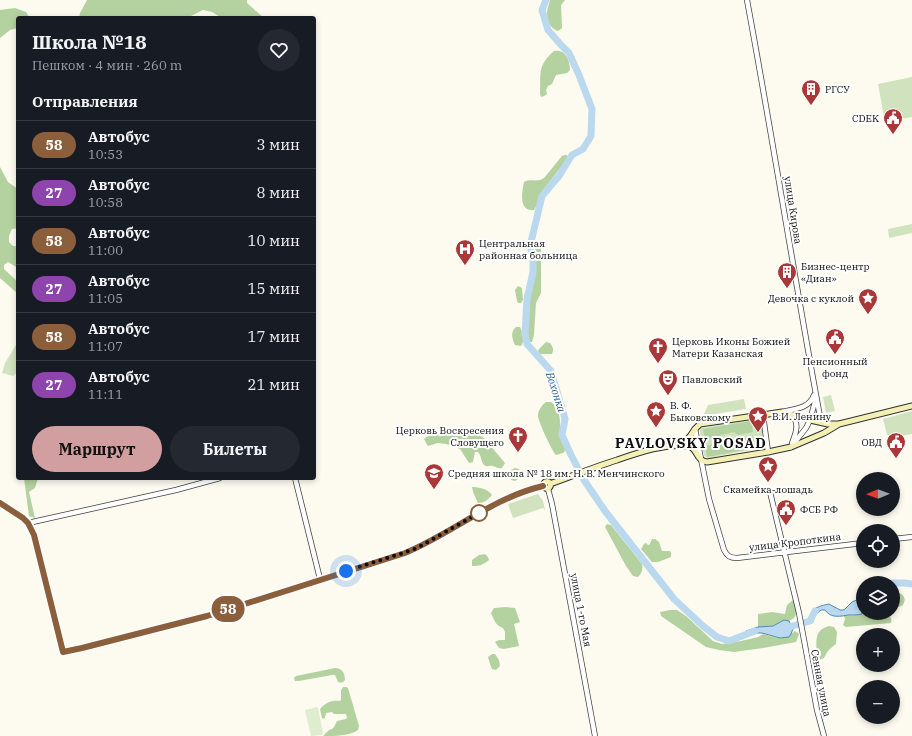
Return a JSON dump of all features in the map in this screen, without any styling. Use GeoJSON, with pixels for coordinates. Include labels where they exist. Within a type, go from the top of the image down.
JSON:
{"type":"FeatureCollection","features":[{"type":"Feature","properties":{"kind":"main road"},"geometry":{"type":"LineString","coordinates":[[0,503],[28,523],[36,542],[63,652],[90,647],[207,616],[403,553],[417,548],[491,506],[529,490],[547,486],[568,477],[636,454],[674,446],[690,446],[694,448],[699,459],[707,462],[768,452],[791,447],[824,433],[839,424],[912,406]]}},
{"type":"Feature","properties":{"kind":"main road"},"geometry":{"type":"LineString","coordinates":[[674,446],[692,435],[700,424],[782,412],[810,420],[839,424]]}},
{"type":"Feature","properties":{"kind":"street","name":"улица Кирова"},"geometry":{"type":"LineString","coordinates":[[747,0],[821,422]]}},
{"type":"Feature","properties":{"kind":"street"},"geometry":{"type":"LineString","coordinates":[[782,412],[807,405],[813,397],[815,387]]}},
{"type":"Feature","properties":{"kind":"street"},"geometry":{"type":"LineString","coordinates":[[791,447],[806,428],[810,420],[816,396]]}},
{"type":"Feature","properties":{"kind":"street"},"geometry":{"type":"LineString","coordinates":[[791,414],[797,426],[797,431],[791,447]]}},
{"type":"Feature","properties":{"kind":"street"},"geometry":{"type":"LineString","coordinates":[[763,415],[768,452]]}},
{"type":"Feature","properties":{"kind":"street"},"geometry":{"type":"LineString","coordinates":[[695,429],[702,460]]}},
{"type":"Feature","properties":{"kind":"street","name":"улица Кропоткина"},"geometry":{"type":"LineString","coordinates":[[702,460],[709,499],[724,550],[730,558],[856,544]]}},
{"type":"Feature","properties":{"kind":"street"},"geometry":{"type":"LineString","coordinates":[[28,523],[169,492],[213,480]]}},
{"type":"Feature","properties":{"kind":"street"},"geometry":{"type":"LineString","coordinates":[[295,480],[320,579]]}},
{"type":"Feature","properties":{"kind":"street","name":"улица 1-го Мая"},"geometry":{"type":"LineString","coordinates":[[547,486],[595,736]]}},
{"type":"Feature","properties":{"kind":"street","name":"Сенная улица"},"geometry":{"type":"LineString","coordinates":[[770,492],[799,613],[817,710],[824,736]]}},
{"type":"Feature","properties":{"kind":"street"},"geometry":{"type":"LineString","coordinates":[[900,538],[912,537]]}},
{"type":"Feature","properties":{"kind":"green space"},"geometry":{"type":"Polygon","coordinates":[[[87,0],[247,0],[247,3],[262,16],[219,16],[212,12],[203,10],[191,16],[79,16],[87,0]]]}},
{"type":"Feature","properties":{"kind":"green space"},"geometry":{"type":"Polygon","coordinates":[[[550,0],[565,0],[561,5],[562,28],[558,31],[551,26],[548,18],[547,11],[550,0]]]}},
{"type":"Feature","properties":{"kind":"green space"},"geometry":{"type":"Polygon","coordinates":[[[15,8],[26,12],[29,16],[16,16],[16,28],[10,30],[0,38],[0,10],[15,8]]]}},
{"type":"Feature","properties":{"kind":"green space"},"geometry":{"type":"Polygon","coordinates":[[[554,51],[562,52],[566,56],[570,70],[567,73],[556,75],[552,84],[548,86],[546,90],[547,94],[541,97],[540,75],[542,66],[554,51]]]}},
{"type":"Feature","properties":{"kind":"green space"},"geometry":{"type":"Polygon","coordinates":[[[912,77],[912,117],[885,122],[878,84],[912,77]]]}},
{"type":"Feature","properties":{"kind":"green space"},"geometry":{"type":"Polygon","coordinates":[[[567,155],[568,158],[541,193],[534,210],[525,208],[522,200],[524,182],[544,178],[562,156],[567,155]]]}},
{"type":"Feature","properties":{"kind":"green space"},"geometry":{"type":"Polygon","coordinates":[[[0,167],[8,182],[16,188],[16,228],[12,229],[9,236],[9,242],[13,246],[16,246],[16,267],[8,262],[4,265],[4,269],[16,280],[16,292],[0,278],[0,167]]]}},
{"type":"Feature","properties":{"kind":"green space"},"geometry":{"type":"Polygon","coordinates":[[[912,224],[912,233],[889,238],[888,229],[912,224]]]}},
{"type":"Feature","properties":{"kind":"green space"},"geometry":{"type":"Polygon","coordinates":[[[537,245],[541,248],[541,293],[536,303],[534,335],[532,342],[530,342],[527,334],[529,303],[535,269],[535,248],[537,245]]]}},
{"type":"Feature","properties":{"kind":"green space"},"geometry":{"type":"Polygon","coordinates":[[[518,286],[522,288],[523,300],[521,303],[518,303],[517,301],[515,290],[518,286]]]}},
{"type":"Feature","properties":{"kind":"green space"},"geometry":{"type":"Polygon","coordinates":[[[516,327],[520,327],[523,334],[523,342],[521,346],[515,345],[512,338],[512,333],[516,327]]]}},
{"type":"Feature","properties":{"kind":"green space"},"geometry":{"type":"Polygon","coordinates":[[[546,342],[550,343],[552,347],[552,354],[541,354],[538,351],[546,342]]]}},
{"type":"Feature","properties":{"kind":"green space"},"geometry":{"type":"Polygon","coordinates":[[[16,345],[16,374],[13,376],[2,373],[5,363],[16,345]]]}},
{"type":"Feature","properties":{"kind":"green space"},"geometry":{"type":"Polygon","coordinates":[[[831,395],[835,411],[826,413],[823,397],[831,395]]]}},
{"type":"Feature","properties":{"kind":"green space"},"geometry":{"type":"Polygon","coordinates":[[[744,399],[746,409],[703,416],[708,405],[744,399]]]}},
{"type":"Feature","properties":{"kind":"green space"},"geometry":{"type":"Polygon","coordinates":[[[546,402],[551,402],[555,405],[559,414],[560,434],[565,451],[556,455],[540,424],[538,416],[540,408],[546,402]]]}},
{"type":"Feature","properties":{"kind":"green space"},"geometry":{"type":"Polygon","coordinates":[[[912,411],[912,434],[902,436],[902,442],[897,442],[896,435],[887,435],[883,419],[912,411]]]}},
{"type":"Feature","properties":{"kind":"green space"},"geometry":{"type":"Polygon","coordinates":[[[763,418],[767,447],[708,458],[704,456],[700,434],[701,428],[763,418]]]}},
{"type":"Feature","properties":{"kind":"green space"},"geometry":{"type":"Polygon","coordinates":[[[751,421],[753,432],[738,435],[734,432],[721,435],[720,438],[705,440],[703,429],[751,421]]]}},
{"type":"Feature","properties":{"kind":"green space"},"geometry":{"type":"Polygon","coordinates":[[[472,433],[483,437],[505,463],[502,468],[484,465],[478,452],[475,452],[473,462],[469,463],[460,449],[438,443],[428,446],[424,439],[438,434],[463,435],[472,433]]]}},
{"type":"Feature","properties":{"kind":"green space"},"geometry":{"type":"Polygon","coordinates":[[[753,436],[755,448],[707,457],[705,446],[721,443],[724,445],[736,443],[738,439],[753,436]]]}},
{"type":"Feature","properties":{"kind":"green space"},"geometry":{"type":"Polygon","coordinates":[[[515,468],[519,469],[520,474],[518,479],[515,481],[511,480],[510,476],[511,470],[515,468]]]}},
{"type":"Feature","properties":{"kind":"green space"},"geometry":{"type":"Polygon","coordinates":[[[24,480],[37,480],[35,488],[29,492],[35,518],[29,516],[24,480]]]}},
{"type":"Feature","properties":{"kind":"green space"},"geometry":{"type":"Polygon","coordinates":[[[472,487],[478,487],[488,491],[492,495],[486,501],[478,503],[472,487]]]}},
{"type":"Feature","properties":{"kind":"green space"},"geometry":{"type":"Polygon","coordinates":[[[538,494],[543,501],[545,510],[543,508],[513,518],[508,504],[538,494]]]}},
{"type":"Feature","properties":{"kind":"green space"},"geometry":{"type":"Polygon","coordinates":[[[607,524],[611,525],[642,564],[642,571],[638,577],[633,576],[626,566],[605,527],[607,524]]]}},
{"type":"Feature","properties":{"kind":"green space"},"geometry":{"type":"Polygon","coordinates":[[[652,539],[659,542],[662,551],[670,551],[671,557],[658,562],[652,562],[641,549],[644,544],[650,544],[652,539]]]}},
{"type":"Feature","properties":{"kind":"green space"},"geometry":{"type":"Polygon","coordinates":[[[485,554],[489,560],[481,565],[472,566],[472,560],[479,555],[485,554]]]}},
{"type":"Feature","properties":{"kind":"green space"},"geometry":{"type":"Polygon","coordinates":[[[900,594],[902,594],[905,600],[902,606],[900,606],[900,594]]]}},
{"type":"Feature","properties":{"kind":"green space"},"geometry":{"type":"Polygon","coordinates":[[[794,599],[797,612],[794,618],[789,621],[784,620],[773,626],[758,627],[758,614],[772,612],[785,614],[787,605],[794,599]]]}},
{"type":"Feature","properties":{"kind":"green space"},"geometry":{"type":"Polygon","coordinates":[[[494,608],[515,608],[520,622],[514,624],[519,646],[504,649],[499,648],[495,642],[505,640],[505,632],[496,622],[491,613],[494,608]]]}},
{"type":"Feature","properties":{"kind":"green space"},"geometry":{"type":"Polygon","coordinates":[[[677,610],[686,616],[713,641],[722,644],[758,637],[763,634],[777,638],[784,638],[795,631],[799,634],[796,642],[734,652],[719,650],[706,647],[661,616],[660,612],[677,610]]]}},
{"type":"Feature","properties":{"kind":"green space"},"geometry":{"type":"Polygon","coordinates":[[[856,615],[856,620],[891,620],[891,623],[846,627],[843,625],[845,619],[844,616],[856,615]]]}},
{"type":"Feature","properties":{"kind":"green space"},"geometry":{"type":"Polygon","coordinates":[[[829,626],[834,627],[837,632],[836,644],[823,658],[817,659],[816,643],[818,635],[820,631],[829,626]]]}},
{"type":"Feature","properties":{"kind":"green space"},"geometry":{"type":"Polygon","coordinates":[[[495,654],[499,660],[500,666],[496,670],[492,669],[488,657],[495,654]]]}},
{"type":"Feature","properties":{"kind":"green space"},"geometry":{"type":"Polygon","coordinates":[[[335,668],[340,669],[344,673],[345,680],[341,683],[338,682],[335,675],[299,681],[295,681],[294,678],[296,676],[335,668]]]}},
{"type":"Feature","properties":{"kind":"green space"},"geometry":{"type":"Polygon","coordinates":[[[343,687],[348,688],[359,726],[358,730],[346,735],[323,736],[334,727],[337,721],[346,719],[347,717],[346,714],[334,714],[332,712],[326,713],[325,718],[323,719],[320,709],[329,702],[340,701],[341,690],[343,687]]]}},
{"type":"Feature","properties":{"kind":"green space"},"geometry":{"type":"Polygon","coordinates":[[[317,707],[323,733],[322,735],[311,736],[305,710],[317,707]]]}},
{"type":"Feature","properties":{"kind":"water"},"geometry":{"type":"Polygon","coordinates":[[[856,600],[856,615],[833,616],[825,610],[821,610],[815,615],[812,622],[811,614],[818,607],[829,604],[843,610],[856,600]]]}},
{"type":"Feature","properties":{"kind":"water"},"geometry":{"type":"Polygon","coordinates":[[[784,620],[789,621],[793,629],[789,637],[780,638],[762,633],[746,634],[746,631],[758,627],[773,626],[784,620]]]}},
{"type":"Feature","properties":{"kind":"waterway","name":"Вохонка"},"geometry":{"type":"LineString","coordinates":[[546,0],[542,10],[548,30],[569,53],[592,109],[591,136],[583,149],[572,155],[559,176],[542,196],[530,246],[533,256],[533,272],[527,299],[525,334],[527,344],[551,371],[565,419],[562,435],[584,480],[605,511],[674,599],[717,637],[729,641],[755,631]]}},
{"type":"Feature","properties":{"kind":"waterway","name":"Вохонка"},"geometry":{"type":"LineString","coordinates":[[900,583],[912,584]]}},
{"type":"Feature","properties":{"kind":"waterway","name":"Вохонка"},"geometry":{"type":"LineString","coordinates":[[782,629],[810,621],[815,611]]}},
{"type":"Feature","properties":{"kind":"bus line","name":"58"},"geometry":{"type":"LineString","coordinates":[[0,503],[23,518],[28,523],[34,535],[63,652],[207,616],[405,553],[417,548],[491,506],[543,486]]}},
{"type":"Feature","properties":{"kind":"place","name":"РГСУ"},"geometry":{"type":"Point","coordinates":[811,106]}},
{"type":"Feature","properties":{"kind":"place","name":"CDEK"},"geometry":{"type":"Point","coordinates":[893,135]}},
{"type":"Feature","properties":{"kind":"place","name":"Центральная районная больница"},"geometry":{"type":"Point","coordinates":[465,266]}},
{"type":"Feature","properties":{"kind":"place","name":"Бизнес-центр «Диан»"},"geometry":{"type":"Point","coordinates":[787,289]}},
{"type":"Feature","properties":{"kind":"place","name":"Девочка с куклой"},"geometry":{"type":"Point","coordinates":[868,315]}},
{"type":"Feature","properties":{"kind":"place","name":"Пенсионный фонд"},"geometry":{"type":"Point","coordinates":[835,355]}},
{"type":"Feature","properties":{"kind":"place","name":"Церковь Иконы Божией Матери Казанская"},"geometry":{"type":"Point","coordinates":[658,364]}},
{"type":"Feature","properties":{"kind":"place","name":"Павловский"},"geometry":{"type":"Point","coordinates":[668,396]}},
{"type":"Feature","properties":{"kind":"place","name":"В. Ф. Быковскому"},"geometry":{"type":"Point","coordinates":[656,428]}},
{"type":"Feature","properties":{"kind":"place","name":"В.И. Ленину"},"geometry":{"type":"Point","coordinates":[758,433]}},
{"type":"Feature","properties":{"kind":"place","name":"Церковь Воскресения Словущего"},"geometry":{"type":"Point","coordinates":[518,453]}},
{"type":"Feature","properties":{"kind":"place","name":"ОВД"},"geometry":{"type":"Point","coordinates":[896,459]}},
{"type":"Feature","properties":{"kind":"place","name":"Скамейка-лошадь"},"geometry":{"type":"Point","coordinates":[768,483]}},
{"type":"Feature","properties":{"kind":"place","name":"Средняя школа № 18 им. Н. В. Менчинского"},"geometry":{"type":"Point","coordinates":[434,490]}},
{"type":"Feature","properties":{"kind":"place","name":"ФСБ РФ"},"geometry":{"type":"Point","coordinates":[786,526]}},
{"type":"Feature","properties":{"kind":"district","name":"PAVLOVSKY POSAD"},"geometry":{"type":"Point","coordinates":[691,443]}},
{"type":"Feature","properties":{"kind":"route"},"geometry":{"type":"LineString","coordinates":[[346,571],[417,548],[479,513]]}}]}
